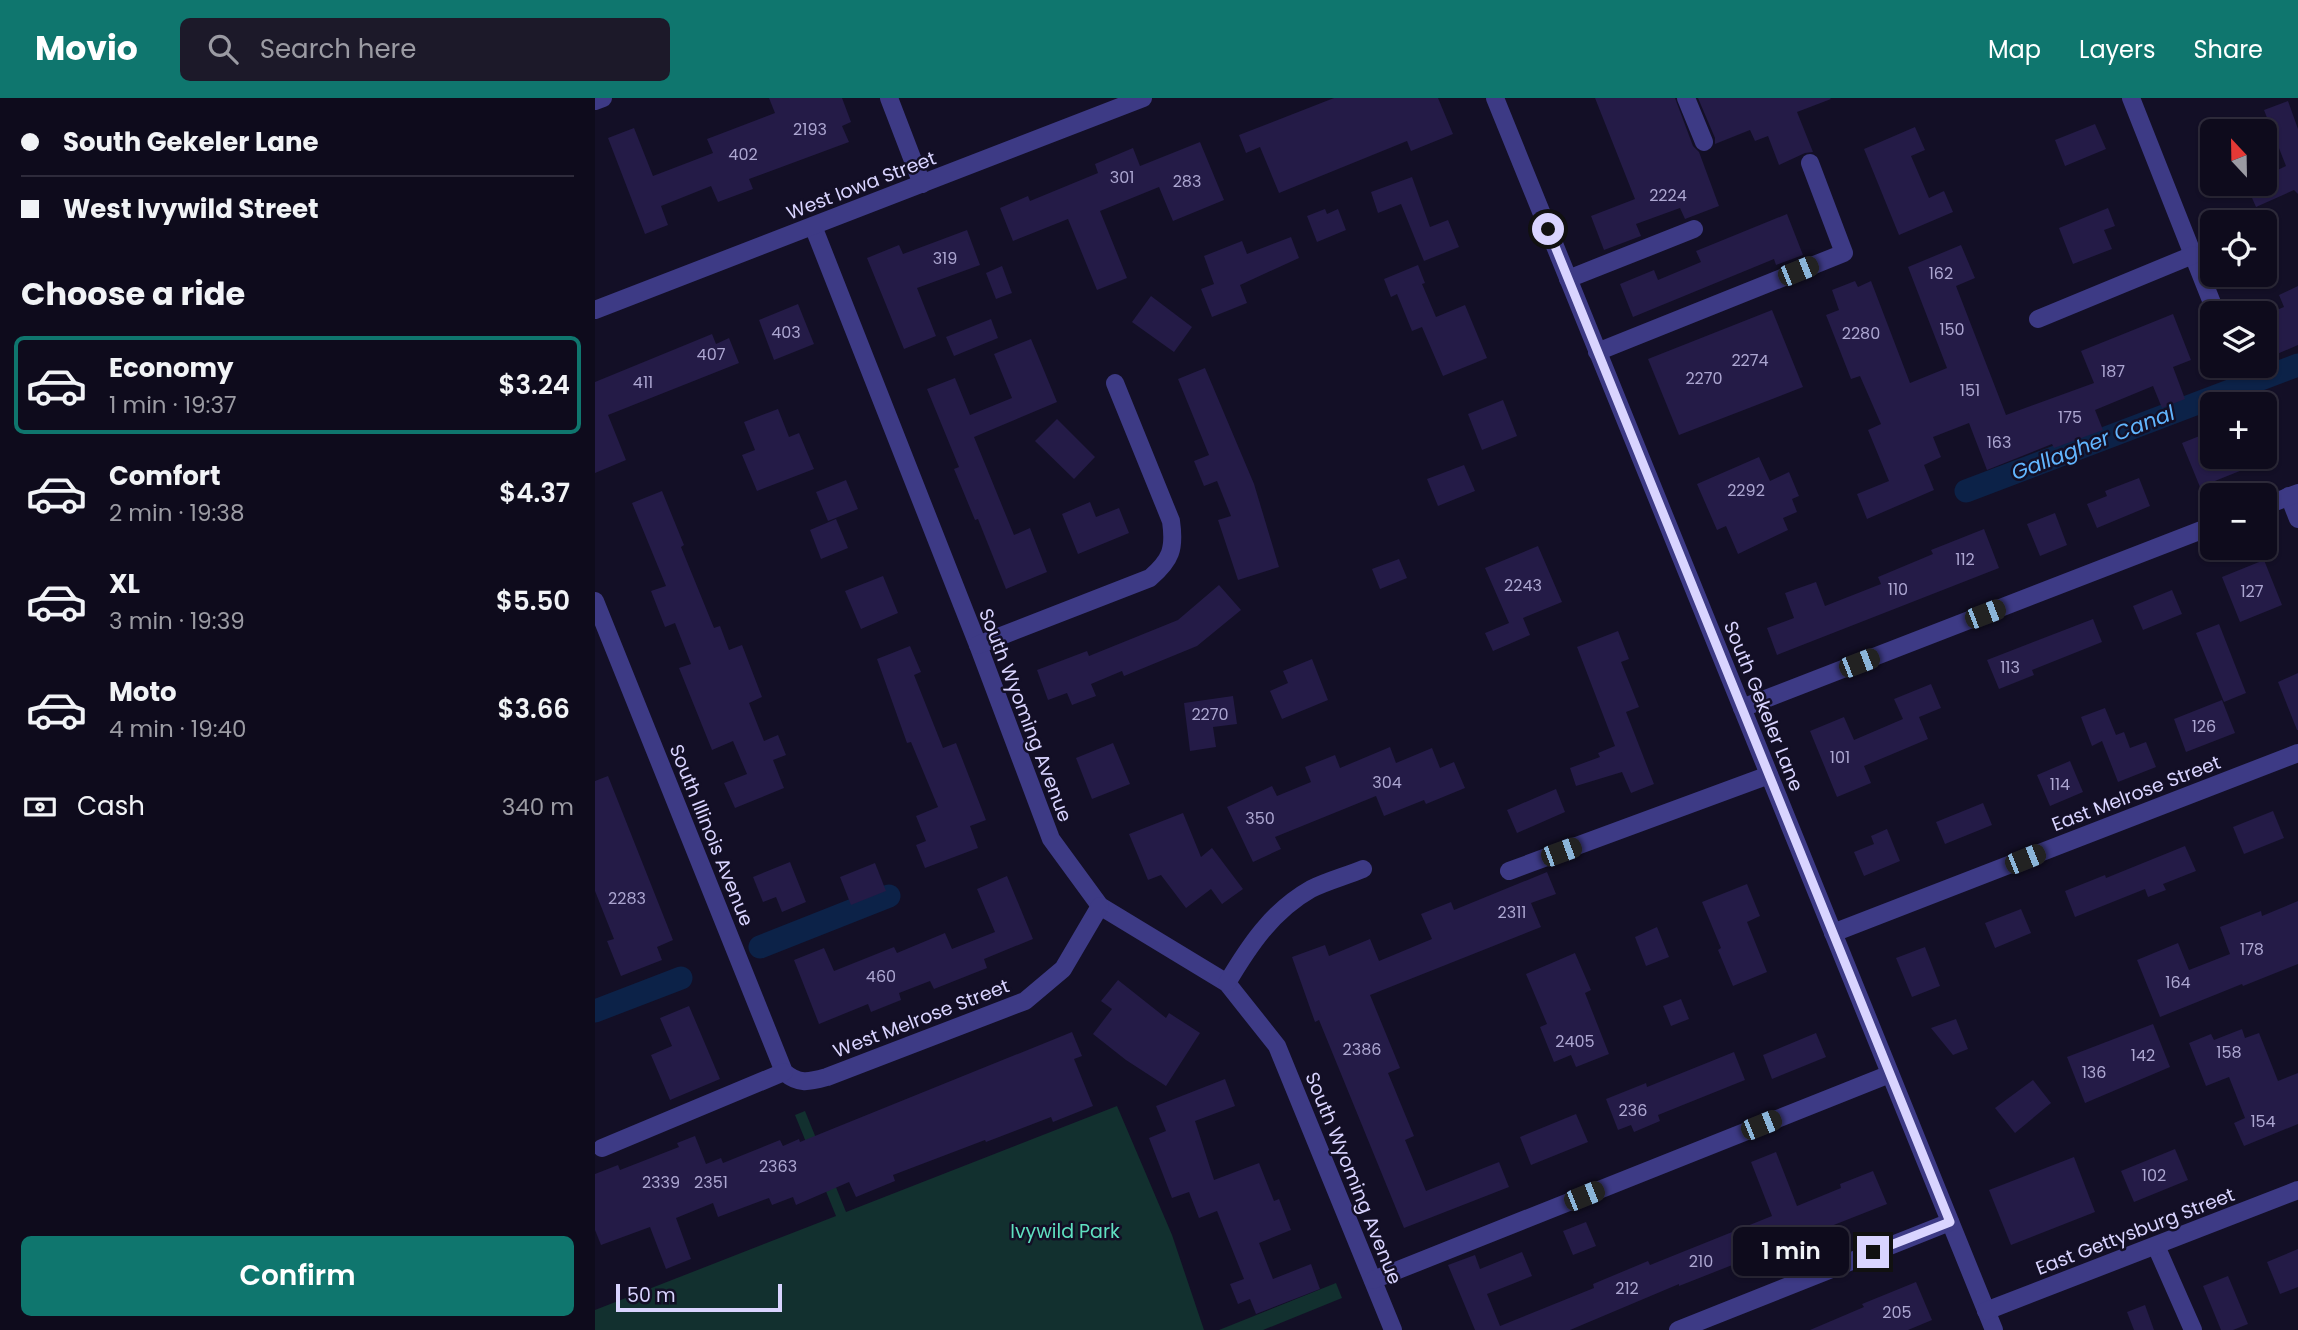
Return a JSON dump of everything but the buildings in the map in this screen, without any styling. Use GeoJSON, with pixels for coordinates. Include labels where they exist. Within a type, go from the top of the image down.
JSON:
{"type":"FeatureCollection","features":[{"type":"Feature","properties":{"kind":"street"},"geometry":{"type":"LineString","coordinates":[[595,101],[603,98]]}},
{"type":"Feature","properties":{"kind":"street"},"geometry":{"type":"LineString","coordinates":[[889,98],[922,184]]}},
{"type":"Feature","properties":{"kind":"street","name":"West Iowa Street"},"geometry":{"type":"LineString","coordinates":[[595,310],[1143,98]]}},
{"type":"Feature","properties":{"kind":"street"},"geometry":{"type":"LineString","coordinates":[[1686,98],[1704,142]]}},
{"type":"Feature","properties":{"kind":"street"},"geometry":{"type":"LineString","coordinates":[[2131,98],[2211,301]]}},
{"type":"Feature","properties":{"kind":"street","name":"South Gekeler Lane"},"geometry":{"type":"LineString","coordinates":[[1500,100],[1597,352],[1994,1330]]}},
{"type":"Feature","properties":{"kind":"street"},"geometry":{"type":"LineString","coordinates":[[1597,352],[1844,253],[1810,163]]}},
{"type":"Feature","properties":{"kind":"street","name":"South Wyoming Avenue"},"geometry":{"type":"LineString","coordinates":[[813,226],[978,645],[1051,839],[1100,906],[1227,983],[1277,1046],[1393,1330]]}},
{"type":"Feature","properties":{"kind":"street"},"geometry":{"type":"LineString","coordinates":[[1568,279],[1694,229]]}},
{"type":"Feature","properties":{"kind":"street"},"geometry":{"type":"LineString","coordinates":[[2038,319],[2193,255]]}},
{"type":"Feature","properties":{"kind":"street"},"geometry":{"type":"LineString","coordinates":[[978,645],[1150,578],[1163,567],[1171,554],[1174,539],[1171,521],[1115,383]]}},
{"type":"Feature","properties":{"kind":"street"},"geometry":{"type":"LineString","coordinates":[[2293,494],[2298,519]]}},
{"type":"Feature","properties":{"kind":"street"},"geometry":{"type":"LineString","coordinates":[[1742,708],[2200,531]]}},
{"type":"Feature","properties":{"kind":"street","name":"South Illinois Avenue"},"geometry":{"type":"LineString","coordinates":[[595,601],[789,1077]]}},
{"type":"Feature","properties":{"kind":"street","name":"East Melrose Street"},"geometry":{"type":"LineString","coordinates":[[1833,933],[2298,753]]}},
{"type":"Feature","properties":{"kind":"street"},"geometry":{"type":"LineString","coordinates":[[1509,871],[1769,775]]}},
{"type":"Feature","properties":{"kind":"street"},"geometry":{"type":"LineString","coordinates":[[1227,983],[1253,939],[1279,911],[1311,889],[1363,869]]}},
{"type":"Feature","properties":{"kind":"street","name":"West Melrose Street"},"geometry":{"type":"LineString","coordinates":[[602,1148],[789,1077],[827,1077],[1025,1000],[1063,969],[1100,906]]}},
{"type":"Feature","properties":{"kind":"street"},"geometry":{"type":"LineString","coordinates":[[1373,1280],[1890,1074]]}},
{"type":"Feature","properties":{"kind":"street","name":"East Gettysburg Street"},"geometry":{"type":"LineString","coordinates":[[1986,1311],[2298,1190]]}},
{"type":"Feature","properties":{"kind":"street"},"geometry":{"type":"LineString","coordinates":[[1678,1330],[1950,1222]]}},
{"type":"Feature","properties":{"kind":"street"},"geometry":{"type":"LineString","coordinates":[[2156,1246],[2193,1330]]}},
{"type":"Feature","properties":{"kind":"green space","name":"Ivywild Park"},"geometry":{"type":"Polygon","coordinates":[[[1117,1106],[1172,1235],[1204,1330],[595,1330],[595,1310],[836,1216],[795,1115],[805,1111],[846,1212],[1117,1106]]]}},
{"type":"Feature","properties":{"kind":"green space"},"geometry":{"type":"Polygon","coordinates":[[[1336,1283],[1342,1298],[1263,1330],[1219,1330],[1336,1283]]]}},
{"type":"Feature","properties":{"kind":"waterway","name":"Gallagher Canal"},"geometry":{"type":"LineString","coordinates":[[1966,491],[2298,365]]}},
{"type":"Feature","properties":{"kind":"waterway","name":"Gallagher Canal"},"geometry":{"type":"LineString","coordinates":[[760,947],[889,896]]}},
{"type":"Feature","properties":{"kind":"waterway","name":"Gallagher Canal"},"geometry":{"type":"LineString","coordinates":[[595,1011],[681,978]]}},
{"type":"Feature","properties":{"kind":"route"},"geometry":{"type":"LineString","coordinates":[[1548,229],[1950,1222],[1873,1252]]}}]}
